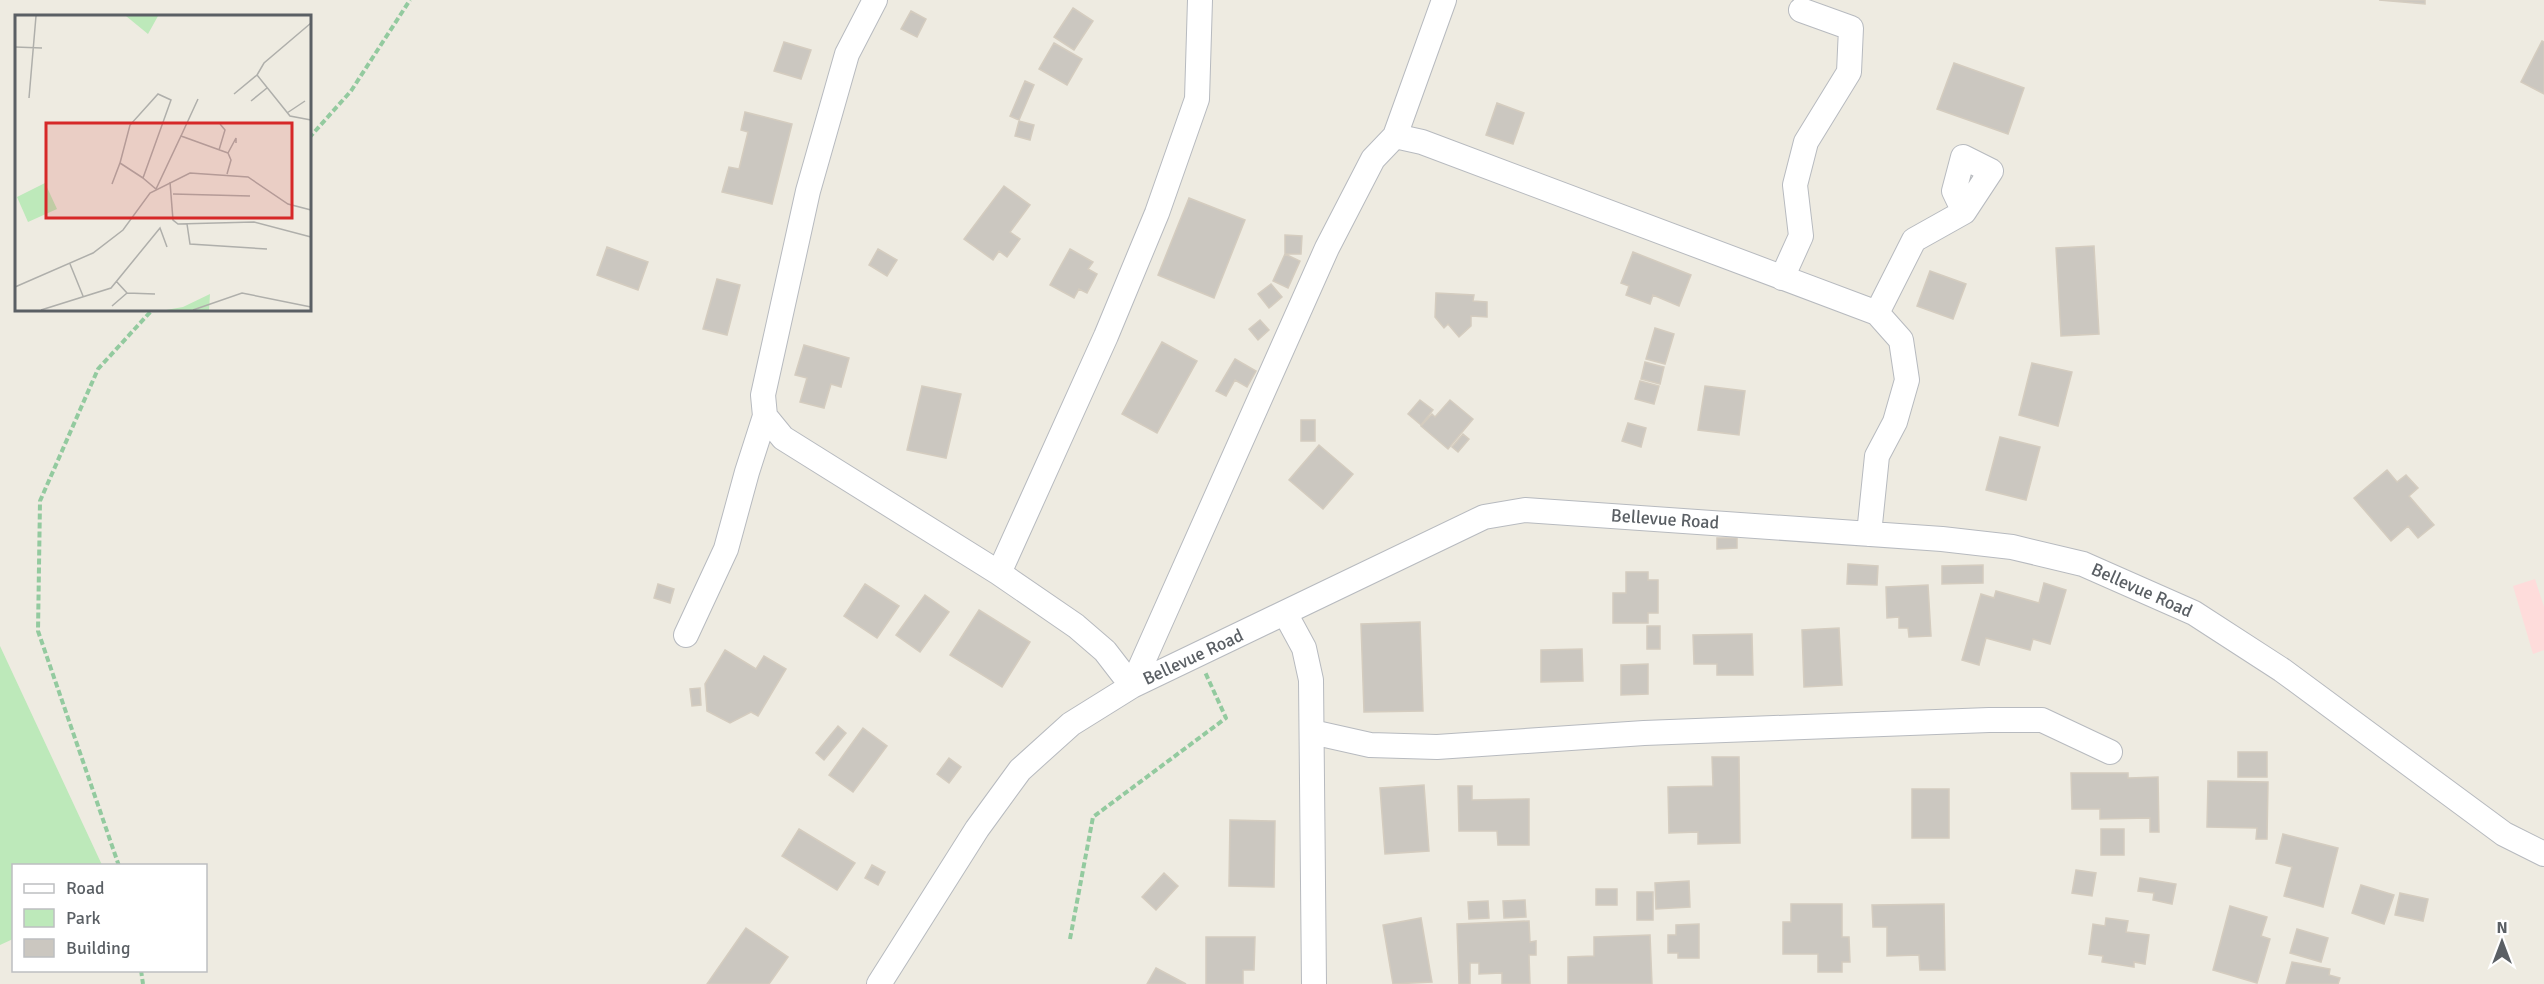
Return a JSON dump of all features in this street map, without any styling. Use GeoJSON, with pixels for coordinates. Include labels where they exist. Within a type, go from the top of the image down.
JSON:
{"type":"FeatureCollection","features":[{"type":"Feature","properties":{"kind":"street"},"geometry":{"type":"LineString","coordinates":[[686,635],[726,549],[765,416],[763,395],[808,191],[847,54],[875,0]]}},
{"type":"Feature","properties":{"kind":"street"},"geometry":{"type":"LineString","coordinates":[[999,573],[1106,336],[1164,192],[1197,99],[1200,0]]}},
{"type":"Feature","properties":{"kind":"street"},"geometry":{"type":"LineString","coordinates":[[765,416],[783,438],[999,573],[1076,626],[1105,651],[1132,686],[1327,248],[1373,159],[1395,136],[1444,0]]}},
{"type":"Feature","properties":{"kind":"street"},"geometry":{"type":"LineString","coordinates":[[1782,278],[1801,236],[1795,185],[1806,142],[1849,72],[1851,28],[1801,10]]}},
{"type":"Feature","properties":{"kind":"street"},"geometry":{"type":"LineString","coordinates":[[1395,136],[1422,142],[1877,313],[1901,340],[1907,380],[1895,422],[1877,456],[1869,534]]}},
{"type":"Feature","properties":{"kind":"street"},"geometry":{"type":"LineString","coordinates":[[1877,313],[1914,240],[1964,212]]}},
{"type":"Feature","properties":{"kind":"street","name":"Bellevue Road"},"geometry":{"type":"LineString","coordinates":[[879,984],[971,839],[1020,770],[1071,724],[1132,686],[1484,517],[1526,510],[1869,534],[2012,547],[2083,564],[2194,613],[2282,670],[2504,834],[2544,854]]}},
{"type":"Feature","properties":{"kind":"street"},"geometry":{"type":"LineString","coordinates":[[1286,613],[1304,648],[1309,670],[1312,732],[1311,838],[1314,984]]}},
{"type":"Feature","properties":{"kind":"street"},"geometry":{"type":"LineString","coordinates":[[1312,732],[1370,745],[1437,747],[1644,733],[1977,720],[2042,720],[2110,752]]}},
{"type":"Feature","properties":{"kind":"path"},"geometry":{"type":"LineString","coordinates":[[310,137],[351,91],[410,0]]}},
{"type":"Feature","properties":{"kind":"path"},"geometry":{"type":"LineString","coordinates":[[118,864],[38,631],[40,501],[98,369],[152,310]]}},
{"type":"Feature","properties":{"kind":"path"},"geometry":{"type":"LineString","coordinates":[[1070,939],[1093,817],[1226,718],[1197,655]]}},
{"type":"Feature","properties":{"kind":"shaded area"},"geometry":{"type":"Polygon","coordinates":[[[2535,579],[2544,607],[2544,650],[2533,654],[2513,586],[2535,579]]]}},
{"type":"Feature","properties":{"kind":"green space"},"geometry":{"type":"Polygon","coordinates":[[[0,646],[102,864],[12,864],[12,939],[0,945],[0,646]]]}},
{"type":"Feature","properties":{"kind":"building"},"geometry":{"type":"Polygon","coordinates":[[[2379,0],[2425,0],[2425,4],[2379,0]]]}},
{"type":"Feature","properties":{"kind":"building"},"geometry":{"type":"Polygon","coordinates":[[[1073,8],[1093,21],[1074,50],[1054,37],[1073,8]]]}},
{"type":"Feature","properties":{"kind":"building"},"geometry":{"type":"Polygon","coordinates":[[[911,11],[926,19],[917,37],[901,29],[911,11]]]}},
{"type":"Feature","properties":{"kind":"building"},"geometry":{"type":"Polygon","coordinates":[[[2542,41],[2544,42],[2544,94],[2521,82],[2542,41]]]}},
{"type":"Feature","properties":{"kind":"building"},"geometry":{"type":"Polygon","coordinates":[[[784,42],[811,50],[801,79],[774,71],[784,42]]]}},
{"type":"Feature","properties":{"kind":"building"},"geometry":{"type":"Polygon","coordinates":[[[1054,43],[1082,59],[1067,85],[1039,69],[1054,43]]]}},
{"type":"Feature","properties":{"kind":"building"},"geometry":{"type":"Polygon","coordinates":[[[1954,63],[2024,88],[2008,134],[1937,109],[1954,63]]]}},
{"type":"Feature","properties":{"kind":"building"},"geometry":{"type":"Polygon","coordinates":[[[1025,81],[1034,85],[1019,120],[1010,116],[1025,81]]]}},
{"type":"Feature","properties":{"kind":"building"},"geometry":{"type":"Polygon","coordinates":[[[1497,103],[1524,113],[1513,144],[1486,135],[1497,103]]]}},
{"type":"Feature","properties":{"kind":"building"},"geometry":{"type":"Polygon","coordinates":[[[745,112],[792,124],[772,204],[722,192],[729,167],[739,169],[748,132],[741,130],[745,112]]]}},
{"type":"Feature","properties":{"kind":"building"},"geometry":{"type":"Polygon","coordinates":[[[1019,121],[1034,125],[1030,140],[1015,136],[1019,121]]]}},
{"type":"Feature","properties":{"kind":"building"},"geometry":{"type":"Polygon","coordinates":[[[1004,186],[1030,205],[1010,232],[1020,239],[1007,257],[999,251],[993,260],[964,239],[1004,186]]]}},
{"type":"Feature","properties":{"kind":"building"},"geometry":{"type":"Polygon","coordinates":[[[1189,198],[1245,220],[1214,298],[1158,275],[1189,198]]]}},
{"type":"Feature","properties":{"kind":"building"},"geometry":{"type":"Polygon","coordinates":[[[1285,235],[1302,236],[1301,254],[1285,254],[1285,235]]]}},
{"type":"Feature","properties":{"kind":"building"},"geometry":{"type":"Polygon","coordinates":[[[2094,246],[2099,334],[2061,336],[2056,248],[2094,246]]]}},
{"type":"Feature","properties":{"kind":"building"},"geometry":{"type":"Polygon","coordinates":[[[607,247],[648,262],[638,290],[597,275],[607,247]]]}},
{"type":"Feature","properties":{"kind":"building"},"geometry":{"type":"Polygon","coordinates":[[[878,249],[897,260],[887,276],[869,265],[878,249]]]}},
{"type":"Feature","properties":{"kind":"building"},"geometry":{"type":"Polygon","coordinates":[[[1070,249],[1093,262],[1088,269],[1097,274],[1087,293],[1079,289],[1074,298],[1050,285],[1070,249]]]}},
{"type":"Feature","properties":{"kind":"building"},"geometry":{"type":"Polygon","coordinates":[[[1633,252],[1691,275],[1679,306],[1653,295],[1650,304],[1626,295],[1629,286],[1621,283],[1633,252]]]}},
{"type":"Feature","properties":{"kind":"building"},"geometry":{"type":"Polygon","coordinates":[[[1285,254],[1300,261],[1288,288],[1273,281],[1285,254]]]}},
{"type":"Feature","properties":{"kind":"building"},"geometry":{"type":"Polygon","coordinates":[[[1930,271],[1966,284],[1953,319],[1917,306],[1930,271]]]}},
{"type":"Feature","properties":{"kind":"building"},"geometry":{"type":"Polygon","coordinates":[[[717,279],[740,285],[727,335],[703,329],[717,279]]]}},
{"type":"Feature","properties":{"kind":"building"},"geometry":{"type":"Polygon","coordinates":[[[1271,284],[1282,297],[1269,308],[1258,294],[1271,284]]]}},
{"type":"Feature","properties":{"kind":"building"},"geometry":{"type":"Polygon","coordinates":[[[1436,293],[1474,295],[1473,301],[1487,302],[1487,317],[1471,316],[1471,326],[1459,337],[1448,324],[1444,328],[1435,317],[1436,293]]]}},
{"type":"Feature","properties":{"kind":"building"},"geometry":{"type":"Polygon","coordinates":[[[1260,320],[1269,330],[1258,340],[1249,329],[1260,320]]]}},
{"type":"Feature","properties":{"kind":"building"},"geometry":{"type":"Polygon","coordinates":[[[1655,328],[1674,334],[1665,364],[1646,359],[1655,328]]]}},
{"type":"Feature","properties":{"kind":"building"},"geometry":{"type":"Polygon","coordinates":[[[1162,342],[1197,361],[1157,433],[1122,414],[1162,342]]]}},
{"type":"Feature","properties":{"kind":"building"},"geometry":{"type":"Polygon","coordinates":[[[804,345],[849,358],[841,387],[831,384],[824,408],[800,402],[807,378],[795,375],[804,345]]]}},
{"type":"Feature","properties":{"kind":"building"},"geometry":{"type":"Polygon","coordinates":[[[1235,359],[1256,371],[1247,387],[1235,380],[1226,396],[1216,391],[1235,359]]]}},
{"type":"Feature","properties":{"kind":"building"},"geometry":{"type":"Polygon","coordinates":[[[1645,362],[1664,367],[1660,384],[1641,379],[1645,362]]]}},
{"type":"Feature","properties":{"kind":"building"},"geometry":{"type":"Polygon","coordinates":[[[2032,363],[2072,372],[2058,426],[2019,415],[2032,363]]]}},
{"type":"Feature","properties":{"kind":"building"},"geometry":{"type":"Polygon","coordinates":[[[1640,381],[1659,386],[1654,404],[1635,399],[1640,381]]]}},
{"type":"Feature","properties":{"kind":"building"},"geometry":{"type":"Polygon","coordinates":[[[922,386],[961,394],[946,458],[907,450],[922,386]]]}},
{"type":"Feature","properties":{"kind":"building"},"geometry":{"type":"Polygon","coordinates":[[[1705,386],[1745,391],[1739,435],[1698,430],[1705,386]]]}},
{"type":"Feature","properties":{"kind":"building"},"geometry":{"type":"Polygon","coordinates":[[[1420,400],[1433,410],[1421,425],[1408,414],[1420,400]]]}},
{"type":"Feature","properties":{"kind":"building"},"geometry":{"type":"Polygon","coordinates":[[[1450,400],[1473,419],[1448,449],[1421,426],[1432,414],[1435,417],[1450,400]]]}},
{"type":"Feature","properties":{"kind":"building"},"geometry":{"type":"Polygon","coordinates":[[[1301,420],[1315,420],[1315,441],[1301,441],[1301,420]]]}},
{"type":"Feature","properties":{"kind":"building"},"geometry":{"type":"Polygon","coordinates":[[[1628,423],[1646,428],[1641,447],[1622,441],[1628,423]]]}},
{"type":"Feature","properties":{"kind":"building"},"geometry":{"type":"Polygon","coordinates":[[[1463,434],[1469,439],[1458,452],[1452,447],[1463,434]]]}},
{"type":"Feature","properties":{"kind":"building"},"geometry":{"type":"Polygon","coordinates":[[[2000,437],[2040,447],[2026,500],[1986,490],[2000,437]]]}},
{"type":"Feature","properties":{"kind":"building"},"geometry":{"type":"Polygon","coordinates":[[[1319,445],[1353,474],[1323,509],[1289,480],[1319,445]]]}},
{"type":"Feature","properties":{"kind":"building"},"geometry":{"type":"Polygon","coordinates":[[[2387,470],[2397,482],[2406,475],[2418,488],[2409,496],[2434,525],[2418,538],[2408,526],[2391,541],[2354,498],[2387,470]]]}},
{"type":"Feature","properties":{"kind":"building"},"geometry":{"type":"Polygon","coordinates":[[[1717,538],[1737,538],[1737,548],[1717,549],[1717,538]]]}},
{"type":"Feature","properties":{"kind":"building"},"geometry":{"type":"Polygon","coordinates":[[[1848,564],[1878,566],[1877,585],[1847,584],[1848,564]]]}},
{"type":"Feature","properties":{"kind":"building"},"geometry":{"type":"Polygon","coordinates":[[[1983,565],[1983,583],[1942,584],[1942,566],[1983,565]]]}},
{"type":"Feature","properties":{"kind":"building"},"geometry":{"type":"Polygon","coordinates":[[[1626,572],[1648,572],[1648,580],[1658,580],[1658,613],[1648,613],[1648,623],[1613,623],[1613,593],[1626,593],[1626,572]]]}},
{"type":"Feature","properties":{"kind":"building"},"geometry":{"type":"Polygon","coordinates":[[[2044,583],[2066,590],[2050,644],[2033,639],[2030,650],[1986,638],[1979,665],[1962,660],[1981,594],[1994,598],[1996,591],[2039,603],[2044,583]]]}},
{"type":"Feature","properties":{"kind":"building"},"geometry":{"type":"Polygon","coordinates":[[[658,584],[674,589],[670,603],[654,598],[658,584]]]}},
{"type":"Feature","properties":{"kind":"building"},"geometry":{"type":"Polygon","coordinates":[[[865,584],[899,606],[877,638],[844,616],[865,584]]]}},
{"type":"Feature","properties":{"kind":"building"},"geometry":{"type":"Polygon","coordinates":[[[1928,585],[1931,636],[1909,637],[1908,628],[1899,628],[1899,617],[1887,618],[1886,587],[1928,585]]]}},
{"type":"Feature","properties":{"kind":"building"},"geometry":{"type":"Polygon","coordinates":[[[925,595],[949,612],[920,652],[896,635],[925,595]]]}},
{"type":"Feature","properties":{"kind":"building"},"geometry":{"type":"Polygon","coordinates":[[[979,610],[1030,642],[1002,687],[950,655],[979,610]]]}},
{"type":"Feature","properties":{"kind":"building"},"geometry":{"type":"Polygon","coordinates":[[[1420,622],[1423,711],[1364,712],[1361,624],[1420,622]]]}},
{"type":"Feature","properties":{"kind":"building"},"geometry":{"type":"Polygon","coordinates":[[[1647,626],[1660,626],[1660,649],[1647,649],[1647,626]]]}},
{"type":"Feature","properties":{"kind":"building"},"geometry":{"type":"Polygon","coordinates":[[[1839,628],[1842,685],[1804,687],[1802,630],[1839,628]]]}},
{"type":"Feature","properties":{"kind":"building"},"geometry":{"type":"Polygon","coordinates":[[[1752,634],[1753,675],[1717,675],[1717,664],[1694,664],[1693,635],[1752,634]]]}},
{"type":"Feature","properties":{"kind":"building"},"geometry":{"type":"Polygon","coordinates":[[[1582,649],[1583,681],[1541,682],[1541,650],[1582,649]]]}},
{"type":"Feature","properties":{"kind":"building"},"geometry":{"type":"Polygon","coordinates":[[[725,650],[756,669],[764,656],[786,669],[758,716],[751,712],[730,723],[707,711],[705,684],[725,650]]]}},
{"type":"Feature","properties":{"kind":"building"},"geometry":{"type":"Polygon","coordinates":[[[1648,664],[1648,694],[1621,695],[1621,665],[1648,664]]]}},
{"type":"Feature","properties":{"kind":"building"},"geometry":{"type":"Polygon","coordinates":[[[700,688],[701,705],[692,706],[690,689],[700,688]]]}},
{"type":"Feature","properties":{"kind":"building"},"geometry":{"type":"Polygon","coordinates":[[[838,726],[846,733],[824,760],[816,753],[838,726]]]}},
{"type":"Feature","properties":{"kind":"building"},"geometry":{"type":"Polygon","coordinates":[[[863,728],[887,746],[853,792],[829,775],[863,728]]]}},
{"type":"Feature","properties":{"kind":"building"},"geometry":{"type":"Polygon","coordinates":[[[2238,752],[2267,752],[2267,777],[2238,777],[2238,752]]]}},
{"type":"Feature","properties":{"kind":"building"},"geometry":{"type":"Polygon","coordinates":[[[1712,757],[1739,757],[1740,843],[1698,844],[1698,832],[1669,833],[1668,787],[1713,786],[1712,757]]]}},
{"type":"Feature","properties":{"kind":"building"},"geometry":{"type":"Polygon","coordinates":[[[949,758],[961,767],[949,783],[937,774],[949,758]]]}},
{"type":"Feature","properties":{"kind":"building"},"geometry":{"type":"Polygon","coordinates":[[[2071,773],[2128,773],[2128,778],[2158,777],[2159,832],[2150,832],[2150,818],[2100,819],[2100,809],[2072,809],[2071,773]]]}},
{"type":"Feature","properties":{"kind":"building"},"geometry":{"type":"Polygon","coordinates":[[[2208,781],[2268,782],[2267,839],[2256,839],[2257,828],[2207,827],[2208,781]]]}},
{"type":"Feature","properties":{"kind":"building"},"geometry":{"type":"Polygon","coordinates":[[[1424,785],[1429,851],[1385,854],[1380,788],[1424,785]]]}},
{"type":"Feature","properties":{"kind":"building"},"geometry":{"type":"Polygon","coordinates":[[[1458,786],[1472,786],[1472,800],[1529,799],[1529,845],[1498,845],[1497,831],[1459,831],[1458,786]]]}},
{"type":"Feature","properties":{"kind":"building"},"geometry":{"type":"Polygon","coordinates":[[[1912,789],[1949,789],[1949,838],[1912,838],[1912,789]]]}},
{"type":"Feature","properties":{"kind":"building"},"geometry":{"type":"Polygon","coordinates":[[[1230,820],[1275,821],[1274,887],[1229,886],[1230,820]]]}},
{"type":"Feature","properties":{"kind":"building"},"geometry":{"type":"Polygon","coordinates":[[[799,829],[855,863],[837,890],[782,856],[799,829]]]}},
{"type":"Feature","properties":{"kind":"building"},"geometry":{"type":"Polygon","coordinates":[[[2101,829],[2124,829],[2124,855],[2101,855],[2101,829]]]}},
{"type":"Feature","properties":{"kind":"building"},"geometry":{"type":"Polygon","coordinates":[[[2283,834],[2338,848],[2323,907],[2284,896],[2292,867],[2276,863],[2283,834]]]}},
{"type":"Feature","properties":{"kind":"building"},"geometry":{"type":"Polygon","coordinates":[[[872,865],[885,872],[878,885],[865,878],[872,865]]]}},
{"type":"Feature","properties":{"kind":"building"},"geometry":{"type":"Polygon","coordinates":[[[2076,870],[2096,873],[2092,896],[2072,893],[2076,870]]]}},
{"type":"Feature","properties":{"kind":"building"},"geometry":{"type":"Polygon","coordinates":[[[1164,873],[1178,886],[1156,910],[1142,897],[1164,873]]]}},
{"type":"Feature","properties":{"kind":"building"},"geometry":{"type":"Polygon","coordinates":[[[2140,878],[2176,884],[2172,904],[2153,900],[2154,893],[2138,891],[2140,878]]]}},
{"type":"Feature","properties":{"kind":"building"},"geometry":{"type":"Polygon","coordinates":[[[1689,881],[1690,907],[1656,909],[1655,883],[1689,881]]]}},
{"type":"Feature","properties":{"kind":"building"},"geometry":{"type":"Polygon","coordinates":[[[2361,885],[2394,895],[2384,924],[2352,913],[2361,885]]]}},
{"type":"Feature","properties":{"kind":"building"},"geometry":{"type":"Polygon","coordinates":[[[1596,889],[1617,889],[1617,905],[1596,905],[1596,889]]]}},
{"type":"Feature","properties":{"kind":"building"},"geometry":{"type":"Polygon","coordinates":[[[1637,892],[1653,892],[1653,920],[1637,920],[1637,892]]]}},
{"type":"Feature","properties":{"kind":"building"},"geometry":{"type":"Polygon","coordinates":[[[2400,893],[2428,899],[2423,921],[2395,915],[2400,893]]]}},
{"type":"Feature","properties":{"kind":"building"},"geometry":{"type":"Polygon","coordinates":[[[1525,900],[1526,917],[1504,918],[1503,901],[1525,900]]]}},
{"type":"Feature","properties":{"kind":"building"},"geometry":{"type":"Polygon","coordinates":[[[1488,901],[1489,918],[1469,919],[1468,902],[1488,901]]]}},
{"type":"Feature","properties":{"kind":"building"},"geometry":{"type":"Polygon","coordinates":[[[1791,904],[1842,904],[1842,937],[1849,937],[1850,962],[1842,962],[1842,972],[1818,972],[1818,954],[1783,954],[1783,922],[1791,922],[1791,904]]]}},
{"type":"Feature","properties":{"kind":"building"},"geometry":{"type":"Polygon","coordinates":[[[1944,904],[1945,970],[1920,970],[1919,955],[1887,956],[1887,927],[1873,927],[1872,905],[1944,904]]]}},
{"type":"Feature","properties":{"kind":"building"},"geometry":{"type":"Polygon","coordinates":[[[2230,906],[2267,917],[2261,936],[2270,939],[2257,983],[2213,970],[2230,906]]]}},
{"type":"Feature","properties":{"kind":"building"},"geometry":{"type":"Polygon","coordinates":[[[1421,918],[1432,982],[1393,984],[1383,925],[1421,918]]]}},
{"type":"Feature","properties":{"kind":"building"},"geometry":{"type":"Polygon","coordinates":[[[2106,918],[2128,921],[2126,932],[2149,935],[2145,964],[2134,962],[2134,967],[2102,962],[2103,956],[2089,954],[2093,924],[2105,926],[2106,918]]]}},
{"type":"Feature","properties":{"kind":"building"},"geometry":{"type":"Polygon","coordinates":[[[1529,921],[1530,942],[1536,941],[1536,955],[1529,955],[1530,984],[1502,984],[1502,973],[1479,974],[1479,963],[1470,963],[1470,984],[1459,984],[1457,924],[1529,921]]]}},
{"type":"Feature","properties":{"kind":"building"},"geometry":{"type":"Polygon","coordinates":[[[1699,924],[1699,958],[1678,958],[1678,953],[1668,953],[1668,935],[1676,935],[1676,925],[1699,924]]]}},
{"type":"Feature","properties":{"kind":"building"},"geometry":{"type":"Polygon","coordinates":[[[746,928],[788,957],[769,984],[707,984],[746,928]]]}},
{"type":"Feature","properties":{"kind":"building"},"geometry":{"type":"Polygon","coordinates":[[[2297,929],[2328,938],[2321,962],[2290,953],[2297,929]]]}},
{"type":"Feature","properties":{"kind":"building"},"geometry":{"type":"Polygon","coordinates":[[[1650,935],[1652,984],[1568,984],[1568,957],[1594,956],[1594,937],[1650,935]]]}},
{"type":"Feature","properties":{"kind":"building"},"geometry":{"type":"Polygon","coordinates":[[[1206,937],[1255,937],[1254,970],[1243,970],[1243,984],[1206,984],[1206,937]]]}},
{"type":"Feature","properties":{"kind":"building"},"geometry":{"type":"Polygon","coordinates":[[[2292,962],[2330,969],[2329,975],[2340,978],[2338,984],[2286,984],[2292,962]]]}},
{"type":"Feature","properties":{"kind":"building"},"geometry":{"type":"Polygon","coordinates":[[[1156,968],[1186,984],[1147,984],[1156,968]]]}}]}
